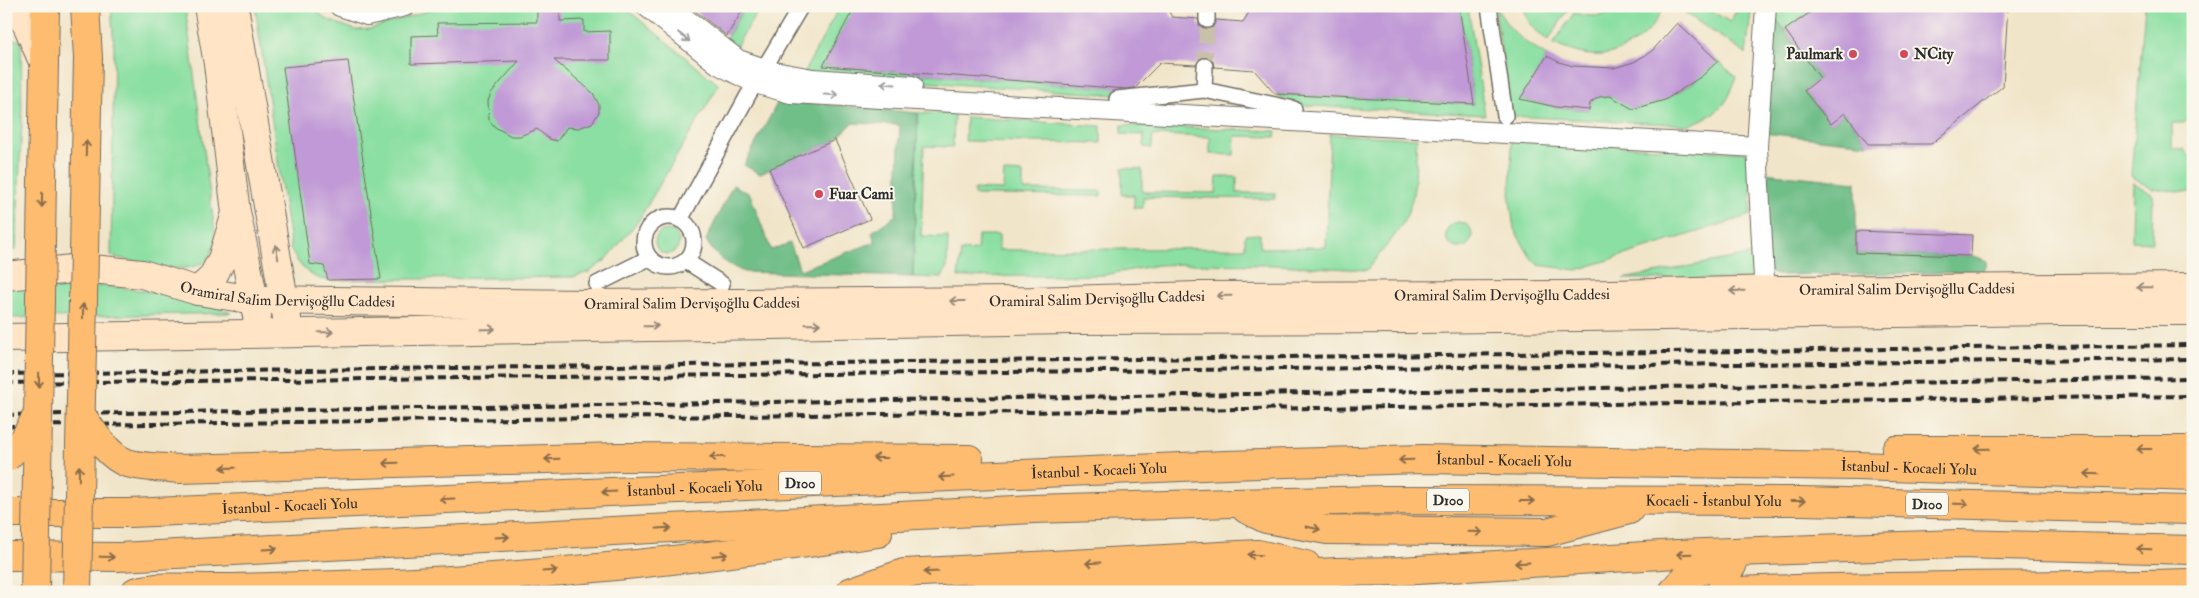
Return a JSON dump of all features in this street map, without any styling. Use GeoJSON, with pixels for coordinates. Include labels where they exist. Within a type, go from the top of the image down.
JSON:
{"type":"FeatureCollection","features":[{"type":"Feature","properties":{"kind":"main road"},"geometry":{"type":"LineString","coordinates":[[14,6],[27,25],[44,64]]}},
{"type":"Feature","properties":{"kind":"main road"},"geometry":{"type":"LineString","coordinates":[[36,592],[45,6]]}},
{"type":"Feature","properties":{"kind":"main road"},"geometry":{"type":"LineString","coordinates":[[77,592],[88,58],[85,6]]}},
{"type":"Feature","properties":{"kind":"main road"},"geometry":{"type":"LineString","coordinates":[[208,6],[218,64],[236,212],[260,334]]}},
{"type":"Feature","properties":{"kind":"main road"},"geometry":{"type":"LineString","coordinates":[[234,6],[285,300],[289,333]]}},
{"type":"Feature","properties":{"kind":"main road"},"geometry":{"type":"LineString","coordinates":[[198,290],[212,278],[222,259],[236,212]]}},
{"type":"Feature","properties":{"kind":"main road","name":"Oramiral Salim Dervişoğllu Caddesi"},"geometry":{"type":"LineString","coordinates":[[6,276],[82,268],[142,274],[198,290],[254,300],[586,304],[1098,299],[1366,294],[1568,295],[1779,290],[2193,288]]}},
{"type":"Feature","properties":{"kind":"main road","name":"Oramiral Salim Dervişoğllu Caddesi"},"geometry":{"type":"LineString","coordinates":[[6,338],[1070,320],[1422,319],[2193,311]]}},
{"type":"Feature","properties":{"kind":"main road"},"geometry":{"type":"LineString","coordinates":[[6,458],[23,441],[38,414]]}},
{"type":"Feature","properties":{"kind":"main road"},"geometry":{"type":"LineString","coordinates":[[80,415],[103,444],[114,455],[127,463],[179,469],[619,457],[911,458],[1226,464]]}},
{"type":"Feature","properties":{"kind":"main road"},"geometry":{"type":"LineString","coordinates":[[1720,464],[1878,450],[2016,448],[2193,450]]}},
{"type":"Feature","properties":{"kind":"main road","name":"İstanbul - Kocaeli Yolu"},"geometry":{"type":"LineString","coordinates":[[6,513],[140,513],[1226,464],[1422,459],[1857,466],[2193,476]]}},
{"type":"Feature","properties":{"kind":"main road","name":"Kocaeli - İstanbul Yolu"},"geometry":{"type":"LineString","coordinates":[[1033,509],[1234,503],[1266,519],[1327,530],[1547,532],[1662,501],[1802,501],[2193,510]]}},
{"type":"Feature","properties":{"kind":"main road"},"geometry":{"type":"LineString","coordinates":[[6,556],[119,557],[1033,509]]}},
{"type":"Feature","properties":{"kind":"main road"},"geometry":{"type":"LineString","coordinates":[[135,592],[155,588],[225,588],[397,582],[619,566],[784,547],[1033,509]]}},
{"type":"Feature","properties":{"kind":"main road"},"geometry":{"type":"LineString","coordinates":[[984,592],[1677,554],[1784,550],[1958,544],[2193,550]]}},
{"type":"Feature","properties":{"kind":"main road"},"geometry":{"type":"LineString","coordinates":[[1673,592],[1680,582],[1706,568],[1879,561],[1936,553],[2055,546]]}},
{"type":"Feature","properties":{"kind":"main road"},"geometry":{"type":"LineString","coordinates":[[850,592],[904,573],[1258,554],[1337,572]]}},
{"type":"Feature","properties":{"kind":"main road"},"geometry":{"type":"LineString","coordinates":[[1720,592],[1823,586],[2088,586],[2193,583]]}},
{"type":"Feature","properties":{"kind":"street"},"geometry":{"type":"LineString","coordinates":[[340,6],[367,15],[405,6]]}},
{"type":"Feature","properties":{"kind":"street"},"geometry":{"type":"LineString","coordinates":[[646,6],[718,64],[759,76],[1757,142]]}},
{"type":"Feature","properties":{"kind":"street"},"geometry":{"type":"LineString","coordinates":[[669,6],[759,76],[791,93],[1757,142]]}},
{"type":"Feature","properties":{"kind":"street"},"geometry":{"type":"LineString","coordinates":[[680,220],[759,76],[801,6]]}},
{"type":"Feature","properties":{"kind":"street"},"geometry":{"type":"LineString","coordinates":[[1489,6],[1505,116]]}},
{"type":"Feature","properties":{"kind":"street"},"geometry":{"type":"LineString","coordinates":[[1766,6],[1757,142],[1764,278],[1767,285],[1779,290]]}},
{"type":"Feature","properties":{"kind":"street"},"geometry":{"type":"LineString","coordinates":[[1204,90],[1205,66]]}},
{"type":"Feature","properties":{"kind":"street"},"geometry":{"type":"LineString","coordinates":[[1117,99],[1204,90],[1294,110]]}},
{"type":"Feature","properties":{"kind":"street"},"geometry":{"type":"LineString","coordinates":[[664,218],[680,220],[687,224],[694,239],[691,255],[686,261],[671,267],[655,263],[649,258],[644,242],[650,226],[664,218]]}},
{"type":"Feature","properties":{"kind":"street"},"geometry":{"type":"LineString","coordinates":[[597,284],[649,258]]}},
{"type":"Feature","properties":{"kind":"street"},"geometry":{"type":"LineString","coordinates":[[686,261],[722,284]]}},
{"type":"Feature","properties":{"kind":"green space"},"geometry":{"type":"Polygon","coordinates":[[[111,6],[185,6],[216,241],[207,259],[196,266],[185,268],[160,267],[111,256],[114,47],[111,6]]]}},
{"type":"Feature","properties":{"kind":"green space"},"geometry":{"type":"Polygon","coordinates":[[[255,6],[310,6],[328,20],[356,30],[370,29],[442,6],[623,6],[719,85],[638,221],[606,260],[589,272],[573,277],[325,280],[314,276],[304,269],[291,250],[255,6]]]}},
{"type":"Feature","properties":{"kind":"green space"},"geometry":{"type":"Polygon","coordinates":[[[745,6],[761,6],[735,48],[725,41],[745,6]]]}},
{"type":"Feature","properties":{"kind":"green space"},"geometry":{"type":"Polygon","coordinates":[[[840,6],[855,6],[823,66],[1001,80],[1003,62],[1027,64],[1026,82],[1134,89],[1116,95],[803,74],[840,6]]]}},
{"type":"Feature","properties":{"kind":"green space"},"geometry":{"type":"Polygon","coordinates":[[[1459,6],[1468,6],[1485,115],[1296,105],[1275,94],[1474,104],[1459,6]]]}},
{"type":"Feature","properties":{"kind":"green space"},"geometry":{"type":"Polygon","coordinates":[[[1495,6],[1506,23],[1517,35],[1547,56],[1521,99],[1556,107],[1588,110],[1591,102],[1596,98],[1608,96],[1633,109],[1669,97],[1699,78],[1718,61],[1736,77],[1733,87],[1725,103],[1720,108],[1707,117],[1689,125],[1510,116],[1495,6]]]}},
{"type":"Feature","properties":{"kind":"green space"},"geometry":{"type":"Polygon","coordinates":[[[1521,6],[1568,6],[1569,8],[1548,41],[1531,26],[1521,6]]]}},
{"type":"Feature","properties":{"kind":"green space"},"geometry":{"type":"Polygon","coordinates":[[[1619,6],[1663,6],[1647,32],[1631,45],[1612,53],[1602,55],[1583,54],[1553,44],[1574,13],[1598,16],[1609,13],[1619,6]]]}},
{"type":"Feature","properties":{"kind":"green space"},"geometry":{"type":"Polygon","coordinates":[[[1682,6],[1703,6],[1730,22],[1739,6],[1752,6],[1746,54],[1681,10],[1682,6]]]}},
{"type":"Feature","properties":{"kind":"green space"},"geometry":{"type":"Polygon","coordinates":[[[1771,6],[1816,6],[1816,8],[1785,30],[1771,13],[1771,6]]]}},
{"type":"Feature","properties":{"kind":"green space"},"geometry":{"type":"Polygon","coordinates":[[[2145,6],[2184,6],[2193,9],[2193,115],[2184,123],[2172,123],[2172,148],[2183,149],[2193,159],[2193,192],[2152,189],[2131,176],[2145,6]]]}},
{"type":"Feature","properties":{"kind":"green space"},"geometry":{"type":"Polygon","coordinates":[[[1771,13],[1820,78],[1804,91],[1831,124],[1845,113],[1868,144],[1763,133],[1771,13]]]}},
{"type":"Feature","properties":{"kind":"green space"},"geometry":{"type":"Polygon","coordinates":[[[6,40],[21,40],[22,120],[16,250],[6,251],[6,40]]]}},
{"type":"Feature","properties":{"kind":"green space"},"geometry":{"type":"Polygon","coordinates":[[[779,100],[918,113],[913,277],[744,272],[727,263],[713,251],[706,240],[733,185],[750,194],[771,250],[790,243],[800,270],[875,242],[872,232],[896,215],[900,125],[853,123],[835,140],[760,174],[744,165],[779,100]]]}},
{"type":"Feature","properties":{"kind":"green space"},"geometry":{"type":"Polygon","coordinates":[[[918,113],[954,114],[953,147],[924,146],[921,236],[948,237],[947,267],[942,278],[913,277],[918,113]]]}},
{"type":"Feature","properties":{"kind":"green space"},"geometry":{"type":"Polygon","coordinates":[[[966,117],[1101,126],[1101,143],[965,141],[966,117]]]}},
{"type":"Feature","properties":{"kind":"green space"},"geometry":{"type":"Polygon","coordinates":[[[1122,125],[1276,131],[1275,137],[1235,136],[1234,155],[1210,154],[1210,137],[1153,135],[1152,148],[1144,147],[1144,135],[1121,134],[1122,125]]]}},
{"type":"Feature","properties":{"kind":"green space"},"geometry":{"type":"Polygon","coordinates":[[[1330,134],[1417,138],[1415,181],[1407,216],[1367,270],[1276,265],[1186,264],[1158,265],[1104,275],[958,277],[961,251],[977,250],[978,235],[999,235],[999,250],[1245,248],[1245,235],[1260,234],[1260,248],[1326,247],[1330,134]]]}},
{"type":"Feature","properties":{"kind":"green space"},"geometry":{"type":"Polygon","coordinates":[[[1512,140],[1751,153],[1751,215],[1577,270],[1538,265],[1531,258],[1514,229],[1510,200],[1512,140]]]}},
{"type":"Feature","properties":{"kind":"green space"},"geometry":{"type":"Polygon","coordinates":[[[1122,168],[1142,169],[1142,192],[1216,193],[1217,177],[1237,177],[1237,193],[1275,193],[1275,199],[1143,197],[1143,208],[1134,208],[1134,195],[1122,195],[1122,168]]]}},
{"type":"Feature","properties":{"kind":"green space"},"geometry":{"type":"Polygon","coordinates":[[[1004,172],[1023,173],[1023,190],[1101,191],[1101,196],[974,195],[974,189],[1003,190],[1004,172]]]}},
{"type":"Feature","properties":{"kind":"green space"},"geometry":{"type":"Polygon","coordinates":[[[1763,173],[1856,182],[1856,253],[1974,256],[1987,261],[1986,267],[1982,272],[1776,275],[1769,272],[1763,173]]]}},
{"type":"Feature","properties":{"kind":"green space"},"geometry":{"type":"Polygon","coordinates":[[[2133,182],[2153,195],[2152,242],[2132,241],[2133,182]]]}},
{"type":"Feature","properties":{"kind":"green space"},"geometry":{"type":"Polygon","coordinates":[[[1459,222],[1468,226],[1472,235],[1468,244],[1459,248],[1450,244],[1446,235],[1450,226],[1459,222]]]}},
{"type":"Feature","properties":{"kind":"green space"},"geometry":{"type":"Polygon","coordinates":[[[667,230],[675,234],[679,242],[675,250],[667,254],[659,250],[655,242],[659,234],[667,230]]]}},
{"type":"Feature","properties":{"kind":"green space"},"geometry":{"type":"Polygon","coordinates":[[[1753,254],[1754,279],[1623,279],[1753,254]]]}},
{"type":"Feature","properties":{"kind":"green space"},"geometry":{"type":"Polygon","coordinates":[[[37,284],[86,285],[161,293],[232,313],[6,318],[6,287],[37,284]]]}},
{"type":"Feature","properties":{"kind":"building"},"geometry":{"type":"Polygon","coordinates":[[[537,6],[560,6],[560,21],[584,20],[584,32],[610,31],[610,60],[554,60],[593,93],[599,105],[599,112],[592,123],[579,128],[567,127],[557,141],[549,139],[537,129],[520,136],[511,136],[495,127],[489,120],[488,101],[491,93],[519,61],[411,64],[411,36],[438,35],[437,23],[537,22],[537,6]]]}},
{"type":"Feature","properties":{"kind":"building"},"geometry":{"type":"Polygon","coordinates":[[[689,6],[745,6],[727,36],[689,6]]]}},
{"type":"Feature","properties":{"kind":"building"},"geometry":{"type":"Polygon","coordinates":[[[855,6],[1166,6],[1172,17],[1198,19],[1199,25],[1207,29],[1212,28],[1216,20],[1243,22],[1253,6],[1459,6],[1474,104],[1275,94],[1254,70],[1214,67],[1213,61],[1206,57],[1200,58],[1196,65],[1160,63],[1135,88],[1127,89],[823,66],[855,6]]]}},
{"type":"Feature","properties":{"kind":"building","name":"NCity"},"geometry":{"type":"Polygon","coordinates":[[[1819,6],[2008,6],[2003,86],[1931,144],[1868,144],[1845,113],[1831,124],[1804,91],[1820,78],[1785,30],[1819,6]]]}},
{"type":"Feature","properties":{"kind":"building"},"geometry":{"type":"Polygon","coordinates":[[[1677,23],[1718,61],[1702,76],[1665,100],[1633,109],[1610,96],[1599,97],[1590,103],[1589,110],[1556,107],[1520,99],[1547,56],[1573,66],[1614,68],[1634,62],[1652,51],[1677,23]]]}},
{"type":"Feature","properties":{"kind":"building"},"geometry":{"type":"Polygon","coordinates":[[[348,61],[381,279],[328,280],[324,266],[310,264],[283,67],[348,61]]]}},
{"type":"Feature","properties":{"kind":"building","name":"Fuar Cami"},"geometry":{"type":"Polygon","coordinates":[[[835,140],[870,219],[804,248],[769,169],[835,140]]]}},
{"type":"Feature","properties":{"kind":"building"},"geometry":{"type":"Polygon","coordinates":[[[1856,231],[1972,235],[1971,256],[1856,253],[1856,231]]]}},
{"type":"Feature","properties":{"kind":"tunnel"},"geometry":{"type":"LineString","coordinates":[[1205,66],[1207,20]]}},
{"type":"Feature","properties":{"kind":"railway"},"geometry":{"type":"LineString","coordinates":[[6,374],[2193,345]]}},
{"type":"Feature","properties":{"kind":"railway"},"geometry":{"type":"LineString","coordinates":[[6,383],[2193,359]]}},
{"type":"Feature","properties":{"kind":"railway"},"geometry":{"type":"LineString","coordinates":[[6,415],[2193,378]]}},
{"type":"Feature","properties":{"kind":"railway"},"geometry":{"type":"LineString","coordinates":[[6,426],[2193,396]]}},
{"type":"Feature","properties":{"kind":"place","name":"Paulmark"},"geometry":{"type":"Point","coordinates":[1853,54]}},
{"type":"Feature","properties":{"kind":"place","name":"NCity"},"geometry":{"type":"Point","coordinates":[1904,54]}},
{"type":"Feature","properties":{"kind":"place","name":"Fuar Cami"},"geometry":{"type":"Point","coordinates":[819,194]}}]}
